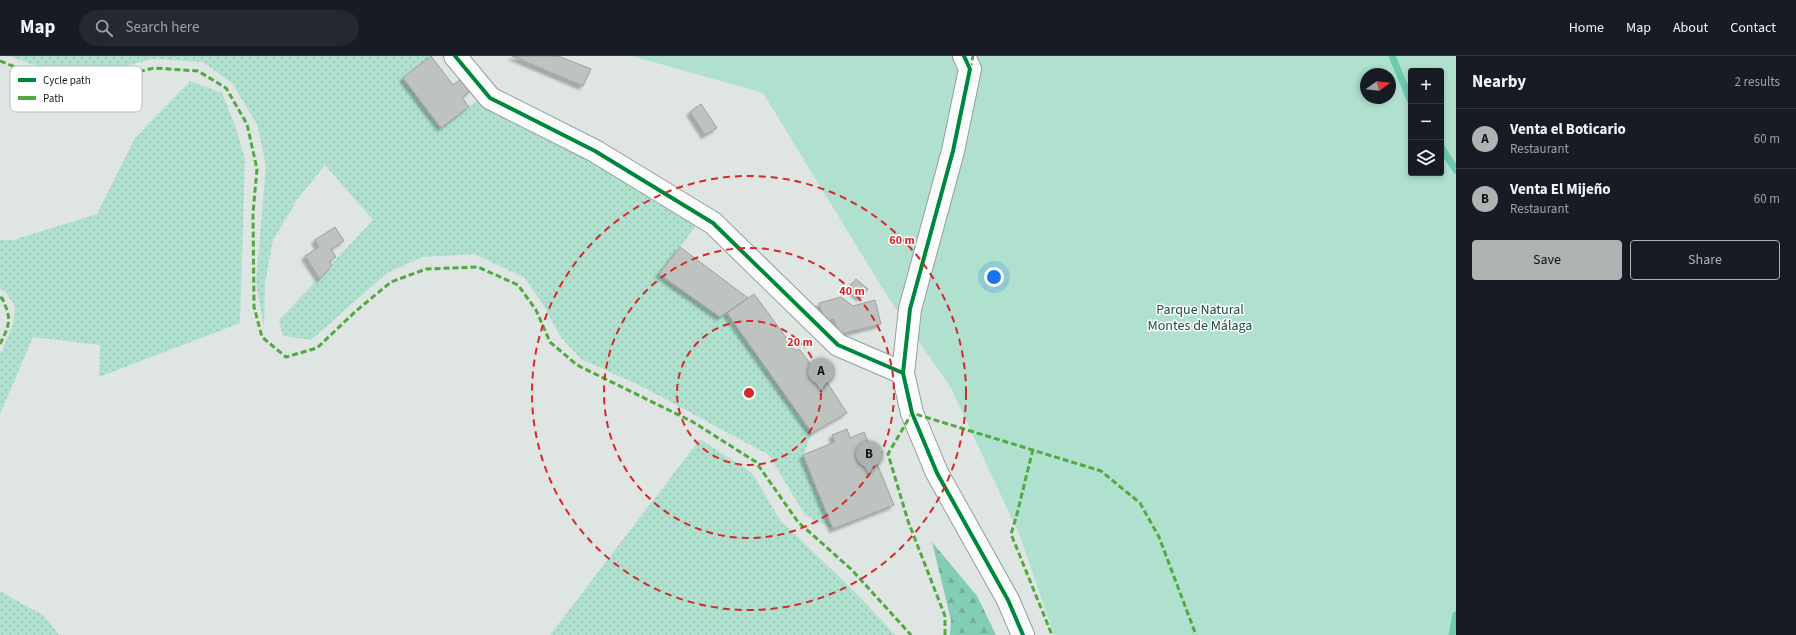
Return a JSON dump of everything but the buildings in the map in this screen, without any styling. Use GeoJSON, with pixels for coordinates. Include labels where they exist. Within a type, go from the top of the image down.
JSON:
{"type":"FeatureCollection","features":[{"type":"Feature","properties":{"kind":"main road"},"geometry":{"type":"LineString","coordinates":[[455,56],[490,98],[596,151],[713,223],[838,345],[903,373]]}},
{"type":"Feature","properties":{"kind":"main road"},"geometry":{"type":"LineString","coordinates":[[964,56],[970,69],[954,151],[910,309],[903,373],[912,413],[937,473],[1008,600],[1023,635]]}},
{"type":"Feature","properties":{"kind":"green space"},"geometry":{"type":"Polygon","coordinates":[[[9,56],[431,56],[403,78],[441,128],[478,100],[594,161],[697,224],[660,274],[720,317],[727,313],[812,432],[803,456],[833,529],[805,515],[769,455],[641,386],[581,359],[560,336],[542,303],[525,278],[475,254],[422,257],[387,273],[311,340],[283,336],[279,320],[373,220],[325,165],[297,200],[273,240],[265,283],[264,329],[256,282],[266,166],[257,124],[232,83],[203,62],[153,59],[124,66],[37,66],[9,56]]]}},
{"type":"Feature","properties":{"kind":"green space","name":"Parque Natural Montes de Málaga"},"geometry":{"type":"Polygon","coordinates":[[[632,56],[1456,56],[1456,635],[1054,635],[1020,536],[951,388],[888,297],[763,93],[632,56]]]}},
{"type":"Feature","properties":{"kind":"green space"},"geometry":{"type":"Polygon","coordinates":[[[190,81],[222,93],[236,128],[245,159],[240,323],[99,377],[100,345],[33,337],[0,414],[0,355],[14,322],[15,307],[6,292],[0,289],[0,240],[13,240],[97,214],[135,138],[190,81]]]}},
{"type":"Feature","properties":{"kind":"green space"},"geometry":{"type":"Polygon","coordinates":[[[700,439],[752,473],[780,520],[857,594],[895,635],[550,635],[700,439]]]}},
{"type":"Feature","properties":{"kind":"green space"},"geometry":{"type":"Polygon","coordinates":[[[932,542],[977,596],[996,635],[950,635],[951,620],[932,542]]]}},
{"type":"Feature","properties":{"kind":"green space"},"geometry":{"type":"Polygon","coordinates":[[[0,591],[44,616],[59,635],[0,635],[0,591]]]}},
{"type":"Feature","properties":{"kind":"waterway"},"geometry":{"type":"LineString","coordinates":[[1392,56],[1408,95]]}},
{"type":"Feature","properties":{"kind":"waterway"},"geometry":{"type":"LineString","coordinates":[[1444,152],[1456,170]]}},
{"type":"Feature","properties":{"kind":"waterway"},"geometry":{"type":"LineString","coordinates":[[1452,635],[1456,615]]}},
{"type":"Feature","properties":{"kind":"marked path"},"geometry":{"type":"LineString","coordinates":[[970,69],[973,56]]}},
{"type":"Feature","properties":{"kind":"marked path"},"geometry":{"type":"LineString","coordinates":[[0,61],[13,66]]}},
{"type":"Feature","properties":{"kind":"marked path"},"geometry":{"type":"LineString","coordinates":[[142,71],[154,68],[198,71],[226,88],[247,124],[257,169],[253,213],[254,307],[262,337],[286,357],[317,348],[356,311],[391,282],[426,269],[478,267],[518,285],[536,310],[550,342],[577,365],[693,422],[756,462],[798,522],[851,569],[911,635]]}},
{"type":"Feature","properties":{"kind":"marked path"},"geometry":{"type":"LineString","coordinates":[[0,298],[2,298],[5,305],[8,317],[8,326],[0,344]]}},
{"type":"Feature","properties":{"kind":"marked path"},"geometry":{"type":"LineString","coordinates":[[945,635],[945,616],[908,521],[888,454],[912,413],[1101,471],[1140,503],[1159,537],[1196,635]]}},
{"type":"Feature","properties":{"kind":"marked path"},"geometry":{"type":"LineString","coordinates":[[1033,449],[1011,534],[1052,635]]}},
{"type":"Feature","properties":{"kind":"cycle path"},"geometry":{"type":"LineString","coordinates":[[455,56],[490,98],[595,151],[713,223],[838,345],[903,373]]}},
{"type":"Feature","properties":{"kind":"cycle path"},"geometry":{"type":"LineString","coordinates":[[964,56],[970,69],[953,151],[910,309],[903,373],[912,413],[937,473],[1008,600],[1023,635]]}},
{"type":"Feature","properties":{"kind":"place","name":"Venta el Boticario"},"geometry":{"type":"Point","coordinates":[821,391]}},
{"type":"Feature","properties":{"kind":"place","name":"Venta El Mijeño"},"geometry":{"type":"Point","coordinates":[869,474]}}]}
